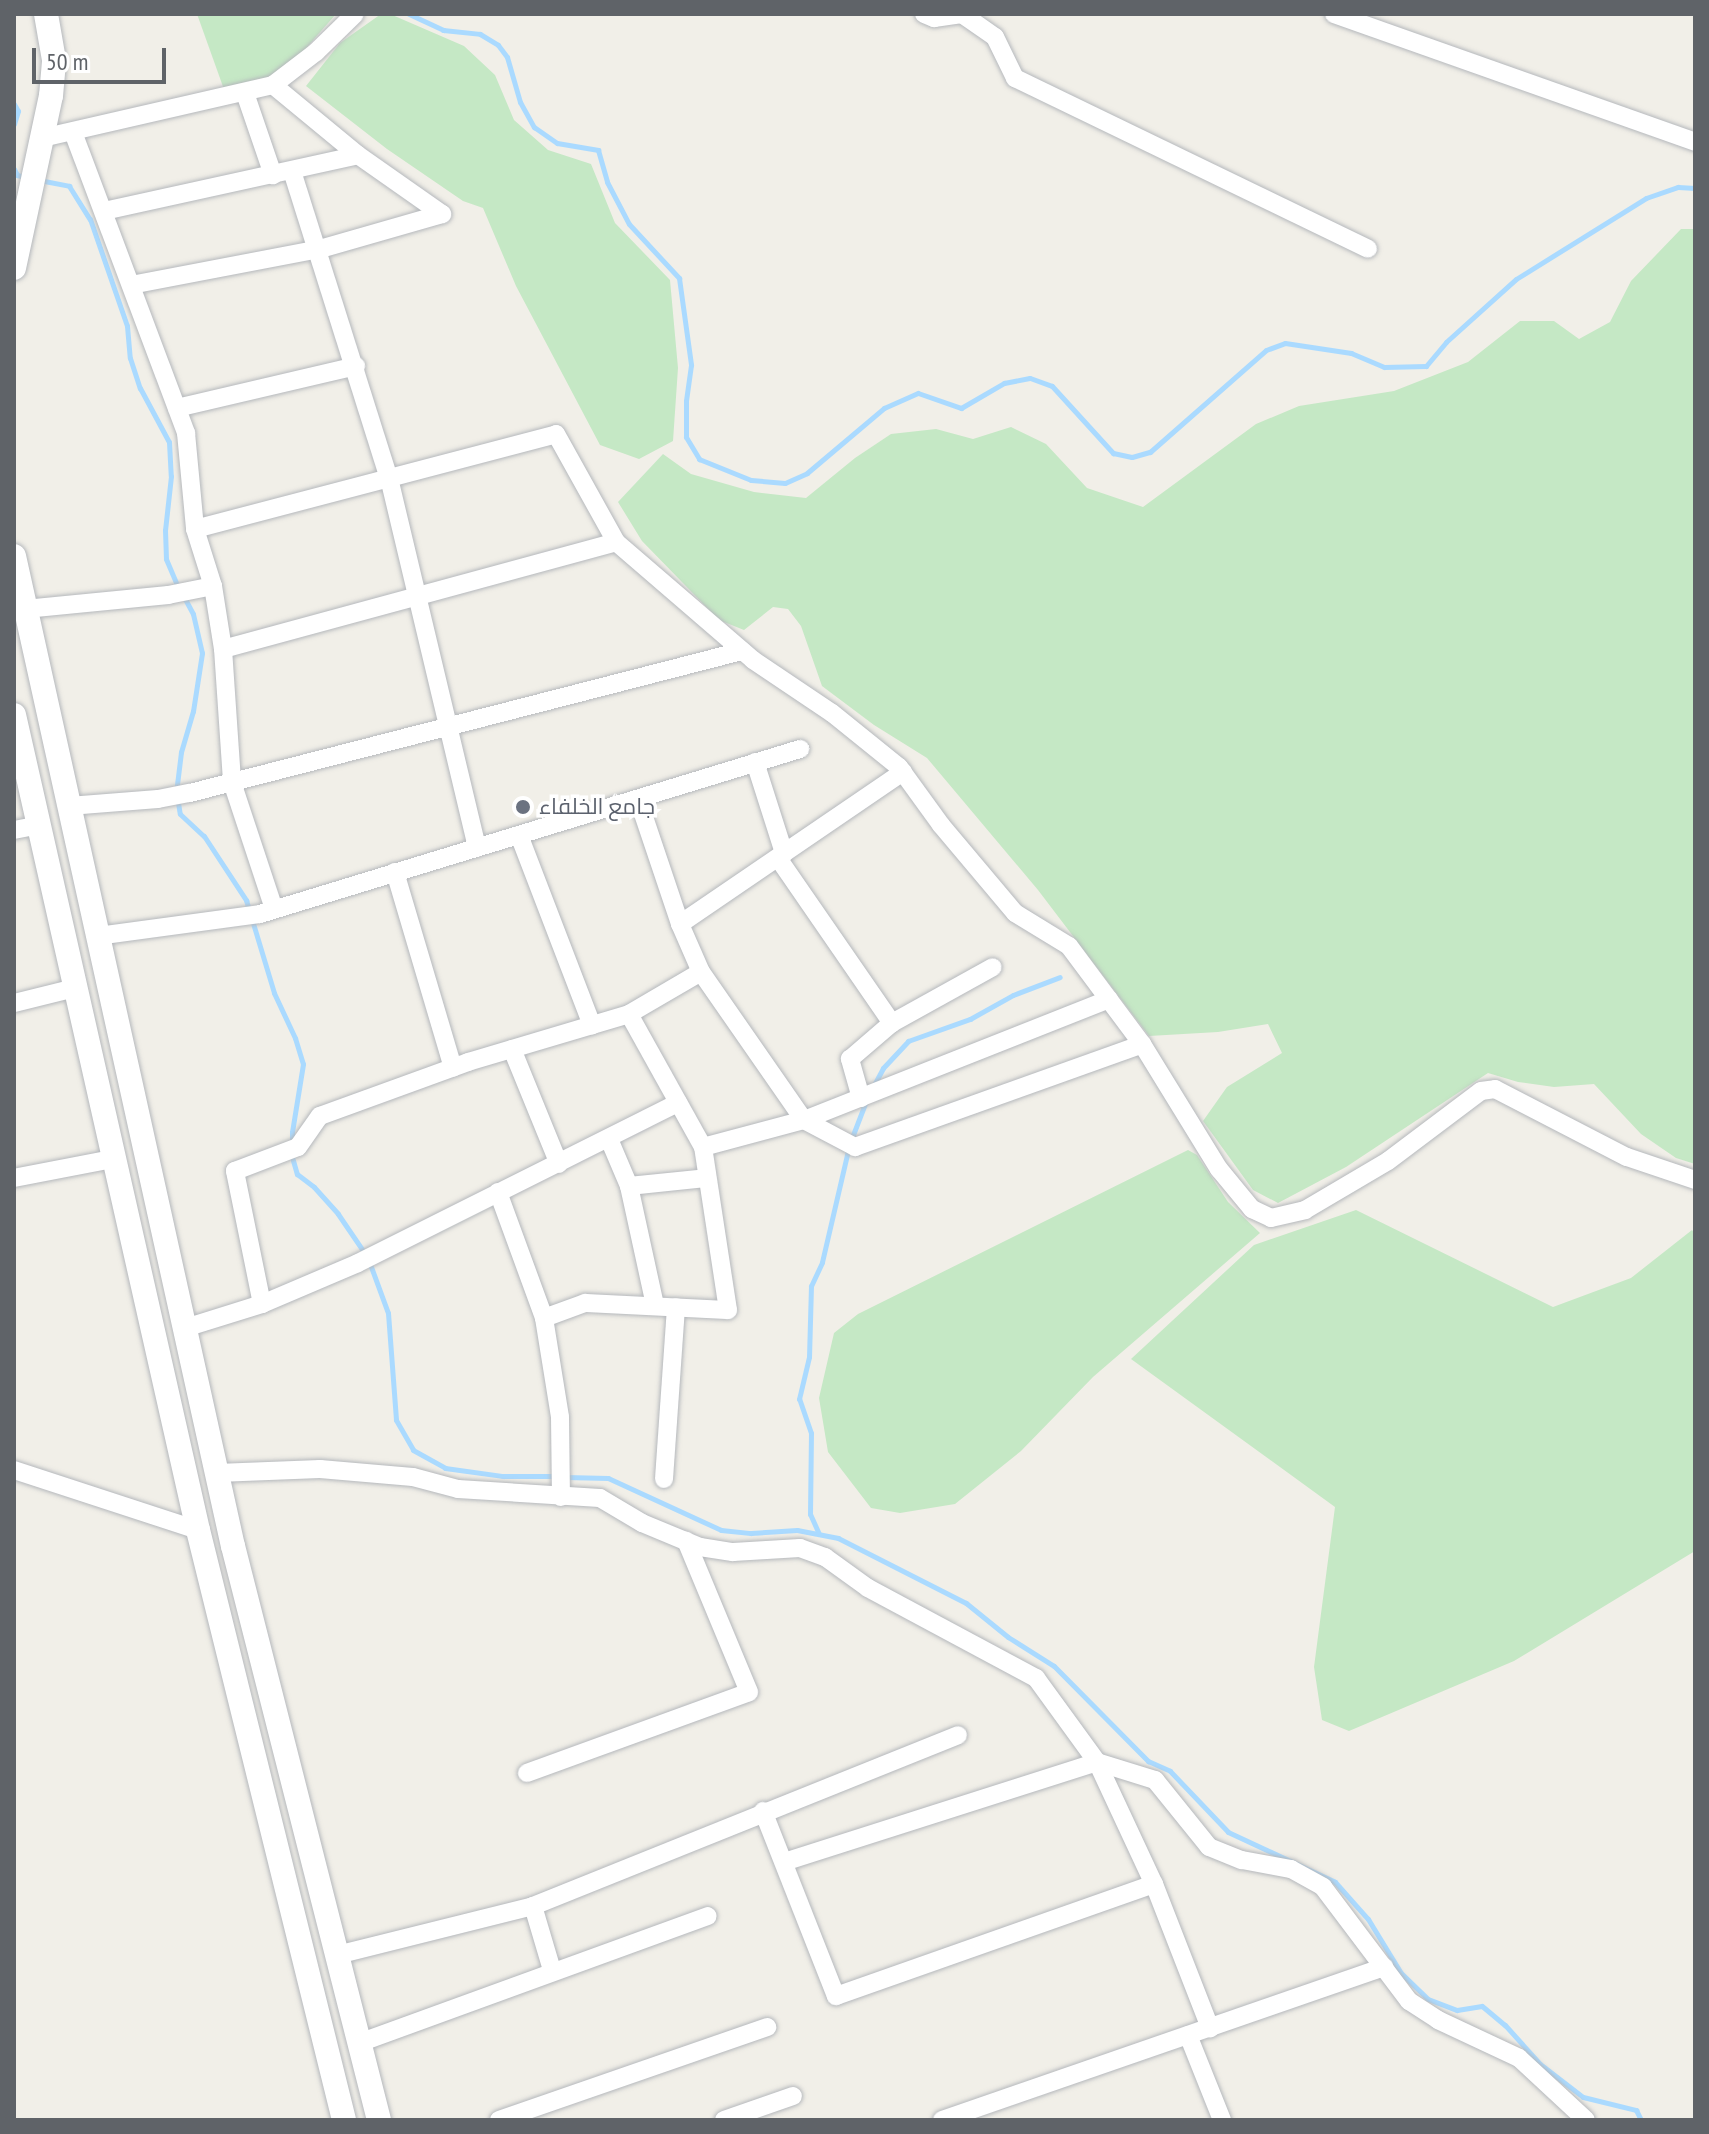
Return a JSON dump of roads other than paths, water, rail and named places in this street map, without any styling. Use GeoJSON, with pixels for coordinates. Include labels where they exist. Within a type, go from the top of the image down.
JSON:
{"type":"FeatureCollection","features":[{"type":"Feature","properties":{"kind":"main road"},"geometry":{"type":"LineString","coordinates":[[14,268],[53,78],[46,14]]}},
{"type":"Feature","properties":{"kind":"main road"},"geometry":{"type":"LineString","coordinates":[[14,556],[217,1473],[379,2120]]}},
{"type":"Feature","properties":{"kind":"main road"},"geometry":{"type":"LineString","coordinates":[[14,715],[198,1530],[344,2120]]}},
{"type":"Feature","properties":{"kind":"main road"},"geometry":{"type":"LineString","coordinates":[[132,1242],[145,1244],[164,1235]]}},
{"type":"Feature","properties":{"kind":"main road"},"geometry":{"type":"LineString","coordinates":[[140,1281],[152,1273],[173,1276]]}},
{"type":"Feature","properties":{"kind":"main road"},"geometry":{"type":"LineString","coordinates":[[310,1976],[329,1981],[338,1962]]}},
{"type":"Feature","properties":{"kind":"main road"},"geometry":{"type":"LineString","coordinates":[[321,2029],[328,2016],[335,2013],[349,2015],[357,2032]]}},
{"type":"Feature","properties":{"kind":"street"},"geometry":{"type":"LineString","coordinates":[[39,146],[73,132],[273,85],[316,52],[355,14]]}},
{"type":"Feature","properties":{"kind":"street"},"geometry":{"type":"LineString","coordinates":[[924,14],[934,18],[962,14],[995,37],[1015,78],[1368,249]]}},
{"type":"Feature","properties":{"kind":"street"},"geometry":{"type":"LineString","coordinates":[[1334,14],[1695,142]]}},
{"type":"Feature","properties":{"kind":"street"},"geometry":{"type":"LineString","coordinates":[[131,285],[320,249],[442,214],[358,155],[273,85]]}},
{"type":"Feature","properties":{"kind":"street"},"geometry":{"type":"LineString","coordinates":[[245,93],[273,175]]}},
{"type":"Feature","properties":{"kind":"street"},"geometry":{"type":"LineString","coordinates":[[73,132],[186,433],[195,529],[213,586],[223,649],[232,782],[267,912]]}},
{"type":"Feature","properties":{"kind":"street"},"geometry":{"type":"LineString","coordinates":[[104,211],[358,155]]}},
{"type":"Feature","properties":{"kind":"street"},"geometry":{"type":"LineString","coordinates":[[292,171],[320,249],[389,478],[477,848]]}},
{"type":"Feature","properties":{"kind":"street"},"geometry":{"type":"LineString","coordinates":[[177,408],[356,366]]}},
{"type":"Feature","properties":{"kind":"street"},"geometry":{"type":"LineString","coordinates":[[195,529],[556,434],[616,542],[742,651],[832,713],[903,772],[941,825],[1015,913],[1069,946],[1142,1044],[1219,1169],[1252,1209],[1271,1218],[1317,1203],[1388,1161],[1481,1091],[1495,1089],[1627,1157],[1670,1175],[1695,1180]]}},
{"type":"Feature","properties":{"kind":"street"},"geometry":{"type":"LineString","coordinates":[[223,649],[417,599],[616,542]]}},
{"type":"Feature","properties":{"kind":"street"},"geometry":{"type":"LineString","coordinates":[[25,609],[168,595],[213,586]]}},
{"type":"Feature","properties":{"kind":"street"},"geometry":{"type":"LineString","coordinates":[[69,806],[190,793],[742,651]]}},
{"type":"Feature","properties":{"kind":"street"},"geometry":{"type":"LineString","coordinates":[[98,936],[240,919],[267,912],[800,749]]}},
{"type":"Feature","properties":{"kind":"street"},"geometry":{"type":"LineString","coordinates":[[755,762],[781,856],[892,1023]]}},
{"type":"Feature","properties":{"kind":"street"},"geometry":{"type":"LineString","coordinates":[[680,924],[903,772]]}},
{"type":"Feature","properties":{"kind":"street"},"geometry":{"type":"LineString","coordinates":[[638,799],[680,924],[701,972],[804,1120],[835,1140],[855,1147],[1142,1044]]}},
{"type":"Feature","properties":{"kind":"street"},"geometry":{"type":"LineString","coordinates":[[14,830],[39,825]]}},
{"type":"Feature","properties":{"kind":"street"},"geometry":{"type":"LineString","coordinates":[[519,835],[592,1025]]}},
{"type":"Feature","properties":{"kind":"street"},"geometry":{"type":"LineString","coordinates":[[395,872],[453,1068]]}},
{"type":"Feature","properties":{"kind":"street"},"geometry":{"type":"LineString","coordinates":[[861,1098],[850,1059],[892,1023],[993,967]]}},
{"type":"Feature","properties":{"kind":"street"},"geometry":{"type":"LineString","coordinates":[[262,1304],[235,1171],[298,1147],[320,1116],[453,1068],[629,1014],[701,972]]}},
{"type":"Feature","properties":{"kind":"street"},"geometry":{"type":"LineString","coordinates":[[14,1003],[75,988]]}},
{"type":"Feature","properties":{"kind":"street"},"geometry":{"type":"LineString","coordinates":[[703,1147],[804,1120],[1109,999]]}},
{"type":"Feature","properties":{"kind":"street"},"geometry":{"type":"LineString","coordinates":[[544,1318],[585,1303],[728,1310],[703,1147],[629,1014]]}},
{"type":"Feature","properties":{"kind":"street"},"geometry":{"type":"LineString","coordinates":[[512,1049],[559,1164]]}},
{"type":"Feature","properties":{"kind":"street"},"geometry":{"type":"LineString","coordinates":[[185,1328],[262,1304],[377,1255],[678,1103]]}},
{"type":"Feature","properties":{"kind":"street"},"geometry":{"type":"LineString","coordinates":[[609,1139],[629,1186],[655,1305]]}},
{"type":"Feature","properties":{"kind":"street"},"geometry":{"type":"LineString","coordinates":[[14,1178],[113,1159]]}},
{"type":"Feature","properties":{"kind":"street"},"geometry":{"type":"LineString","coordinates":[[629,1186],[706,1178]]}},
{"type":"Feature","properties":{"kind":"street"},"geometry":{"type":"LineString","coordinates":[[498,1192],[544,1318],[560,1417],[561,1494]]}},
{"type":"Feature","properties":{"kind":"street"},"geometry":{"type":"LineString","coordinates":[[664,1479],[676,1307]]}},
{"type":"Feature","properties":{"kind":"street"},"geometry":{"type":"LineString","coordinates":[[217,1473],[320,1469],[413,1477],[458,1489],[600,1498],[642,1523],[686,1541],[733,1552],[800,1548],[825,1557],[868,1588],[1036,1678],[1097,1762],[1154,1884],[1210,2028]]}},
{"type":"Feature","properties":{"kind":"street"},"geometry":{"type":"LineString","coordinates":[[14,1470],[198,1530]]}},
{"type":"Feature","properties":{"kind":"street"},"geometry":{"type":"LineString","coordinates":[[527,1773],[749,1692],[686,1541]]}},
{"type":"Feature","properties":{"kind":"street"},"geometry":{"type":"LineString","coordinates":[[338,1962],[533,1906],[958,1735]]}},
{"type":"Feature","properties":{"kind":"street"},"geometry":{"type":"LineString","coordinates":[[784,1862],[1097,1762],[1155,1780],[1209,1847],[1242,1860],[1291,1869],[1323,1887],[1409,2001],[1438,2020],[1519,2058],[1586,2120]]}},
{"type":"Feature","properties":{"kind":"street"},"geometry":{"type":"LineString","coordinates":[[763,1811],[836,1996],[1154,1884]]}},
{"type":"Feature","properties":{"kind":"street"},"geometry":{"type":"LineString","coordinates":[[533,1906],[552,1970]]}},
{"type":"Feature","properties":{"kind":"street"},"geometry":{"type":"LineString","coordinates":[[357,2032],[708,1916]]}},
{"type":"Feature","properties":{"kind":"street"},"geometry":{"type":"LineString","coordinates":[[942,2120],[995,2111],[1188,2035],[1384,1967]]}},
{"type":"Feature","properties":{"kind":"street"},"geometry":{"type":"LineString","coordinates":[[499,2120],[767,2027]]}},
{"type":"Feature","properties":{"kind":"street"},"geometry":{"type":"LineString","coordinates":[[1188,2035],[1222,2120]]}},
{"type":"Feature","properties":{"kind":"street"},"geometry":{"type":"LineString","coordinates":[[724,2120],[793,2096]]}},
{"type":"Feature","properties":{"kind":"waterway"},"geometry":{"type":"LineString","coordinates":[[409,14],[443,30],[480,34],[498,45],[507,57],[520,102],[534,127],[557,143],[598,150],[607,182],[629,224],[679,278],[691,365],[686,401],[686,437],[699,459],[751,480],[785,483],[807,473],[884,408],[918,393],[961,408],[1004,383],[1030,378],[1052,386],[1113,453],[1132,457],[1150,452],[1266,350],[1285,343],[1351,353],[1384,367],[1426,366],[1446,342],[1516,279],[1646,198],[1678,187],[1695,188]]}},
{"type":"Feature","properties":{"kind":"waterway"},"geometry":{"type":"LineString","coordinates":[[14,104],[18,111],[14,124]]}},
{"type":"Feature","properties":{"kind":"waterway"},"geometry":{"type":"LineString","coordinates":[[14,169],[17,175],[25,177]]}},
{"type":"Feature","properties":{"kind":"waterway"},"geometry":{"type":"LineString","coordinates":[[39,180],[69,186],[90,219],[127,326],[130,358],[140,388],[169,442],[171,476],[165,530],[166,559],[179,589]]}},
{"type":"Feature","properties":{"kind":"waterway"},"geometry":{"type":"LineString","coordinates":[[184,597],[193,614],[202,653],[193,711],[181,752],[176,790],[180,814],[204,836],[246,900],[274,993],[295,1038],[303,1064],[292,1132],[292,1157],[297,1174],[314,1187],[338,1214],[366,1255]]}},
{"type":"Feature","properties":{"kind":"waterway"},"geometry":{"type":"LineString","coordinates":[[874,1085],[883,1068],[908,1041],[970,1019],[1013,995],[1060,977]]}},
{"type":"Feature","properties":{"kind":"waterway"},"geometry":{"type":"LineString","coordinates":[[851,1140],[866,1101]]}},
{"type":"Feature","properties":{"kind":"waterway"},"geometry":{"type":"LineString","coordinates":[[819,1534],[810,1514],[811,1433],[799,1399],[809,1357],[811,1286],[822,1262],[848,1150]]}},
{"type":"Feature","properties":{"kind":"waterway"},"geometry":{"type":"LineString","coordinates":[[370,1264],[388,1313],[396,1420],[413,1450],[445,1468],[503,1476],[555,1476]]}},
{"type":"Feature","properties":{"kind":"waterway"},"geometry":{"type":"LineString","coordinates":[[565,1477],[608,1478],[721,1530],[751,1533],[797,1530],[838,1538],[966,1603],[1008,1637],[1054,1666],[1148,1761],[1170,1771],[1228,1832],[1335,1882],[1368,1919],[1401,1973],[1428,1999],[1457,2010],[1482,2006],[1505,2025],[1540,2064],[1583,2097],[1636,2110],[1641,2120]]}},
{"type":"Feature","properties":{"kind":"place","name":"جامع الخلفاء"},"geometry":{"type":"Point","coordinates":[523,807]}}]}
